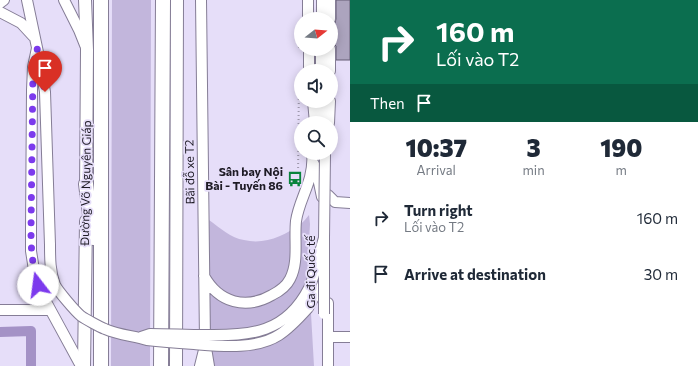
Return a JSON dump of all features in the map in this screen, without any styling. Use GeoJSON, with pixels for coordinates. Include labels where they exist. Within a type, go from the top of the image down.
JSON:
{"type":"FeatureCollection","features":[{"type":"Feature","properties":{"kind":"highway","name":"Đường Võ Nguyên Giáp"},"geometry":{"type":"LineString","coordinates":[[100,366],[101,0]]}},
{"type":"Feature","properties":{"kind":"highway"},"geometry":{"type":"LineString","coordinates":[[161,366],[163,0]]}},
{"type":"Feature","properties":{"kind":"highway"},"geometry":{"type":"LineString","coordinates":[[86,184],[101,294]]}},
{"type":"Feature","properties":{"kind":"main road","name":"Đường Võ Nguyên Giáp"},"geometry":{"type":"LineString","coordinates":[[84,0],[87,50],[84,366]]}},
{"type":"Feature","properties":{"kind":"main road"},"geometry":{"type":"LineString","coordinates":[[176,366],[177,0]]}},
{"type":"Feature","properties":{"kind":"lane"},"geometry":{"type":"LineString","coordinates":[[0,3],[4,0]]}},
{"type":"Feature","properties":{"kind":"lane"},"geometry":{"type":"LineString","coordinates":[[26,0],[45,92],[51,272],[55,285],[81,316],[105,329],[119,334],[147,340],[221,346],[239,346],[261,343],[278,336],[287,330],[308,308],[314,297],[327,261]]}},
{"type":"Feature","properties":{"kind":"lane"},"geometry":{"type":"LineString","coordinates":[[64,0],[87,50]]}},
{"type":"Feature","properties":{"kind":"lane","name":"Bãi đỗ xe T2"},"geometry":{"type":"LineString","coordinates":[[201,0],[206,344]]}},
{"type":"Feature","properties":{"kind":"lane"},"geometry":{"type":"LineString","coordinates":[[307,12],[308,0]]}},
{"type":"Feature","properties":{"kind":"lane"},"geometry":{"type":"LineString","coordinates":[[308,12],[311,0]]}},
{"type":"Feature","properties":{"kind":"lane"},"geometry":{"type":"LineString","coordinates":[[322,0],[322,12]]}},
{"type":"Feature","properties":{"kind":"lane"},"geometry":{"type":"LineString","coordinates":[[328,0],[328,12]]}},
{"type":"Feature","properties":{"kind":"lane"},"geometry":{"type":"LineString","coordinates":[[0,12],[21,23],[36,43],[33,67],[31,251],[38,285],[81,366]]}},
{"type":"Feature","properties":{"kind":"lane"},"geometry":{"type":"LineString","coordinates":[[204,276],[210,286],[220,295],[227,300],[241,303],[250,303],[263,300],[284,288],[290,280],[293,271],[295,262],[296,220],[310,178],[313,160]]}},
{"type":"Feature","properties":{"kind":"lane"},"geometry":{"type":"LineString","coordinates":[[139,338],[150,334],[250,334],[267,329],[280,322],[297,307],[310,286],[326,234],[320,186],[315,160]]}},
{"type":"Feature","properties":{"kind":"lane","name":"Ga đi Quốc tế"},"geometry":{"type":"LineString","coordinates":[[316,160],[327,185]]}},
{"type":"Feature","properties":{"kind":"lane","name":"Ga đi Quốc tế"},"geometry":{"type":"LineString","coordinates":[[324,366],[327,185],[325,160]]}},
{"type":"Feature","properties":{"kind":"lane"},"geometry":{"type":"LineString","coordinates":[[328,366],[326,234],[329,160]]}},
{"type":"Feature","properties":{"kind":"lane"},"geometry":{"type":"LineString","coordinates":[[327,185],[335,202],[350,204]]}},
{"type":"Feature","properties":{"kind":"lane"},"geometry":{"type":"LineString","coordinates":[[0,310],[50,310]]}},
{"type":"Feature","properties":{"kind":"lane"},"geometry":{"type":"LineString","coordinates":[[328,335],[350,332]]}},
{"type":"Feature","properties":{"kind":"lane"},"geometry":{"type":"LineString","coordinates":[[328,335],[350,337]]}},
{"type":"Feature","properties":{"kind":"lane"},"geometry":{"type":"LineString","coordinates":[[200,366],[206,344]]}},
{"type":"Feature","properties":{"kind":"lane"},"geometry":{"type":"LineString","coordinates":[[206,344],[209,366]]}},
{"type":"Feature","properties":{"kind":"path"},"geometry":{"type":"LineString","coordinates":[[298,183],[303,108]]}},
{"type":"Feature","properties":{"kind":"shaded area"},"geometry":{"type":"Polygon","coordinates":[[[112,0],[151,0],[150,366],[111,366],[112,0]]]}},
{"type":"Feature","properties":{"kind":"shaded area"},"geometry":{"type":"Polygon","coordinates":[[[309,215],[308,261],[314,366],[214,366],[209,335],[209,220],[239,239],[259,241],[281,236],[303,222],[309,215]]]}},
{"type":"Feature","properties":{"kind":"building"},"geometry":{"type":"Polygon","coordinates":[[[336,0],[350,0],[350,60],[336,60],[336,56],[338,56],[338,12],[336,12],[336,0]]]}},
{"type":"Feature","properties":{"kind":"waterway"},"geometry":{"type":"LineString","coordinates":[[0,332],[31,331],[31,366]]}},
{"type":"Feature","properties":{"kind":"place","name":"Sân bay Nội Bài - Tuyến 86"},"geometry":{"type":"Point","coordinates":[295,179]}},
{"type":"Feature","properties":{"kind":"route"},"geometry":{"type":"LineString","coordinates":[[38,285],[31,251],[33,67],[37,48],[45,92]]}}]}
